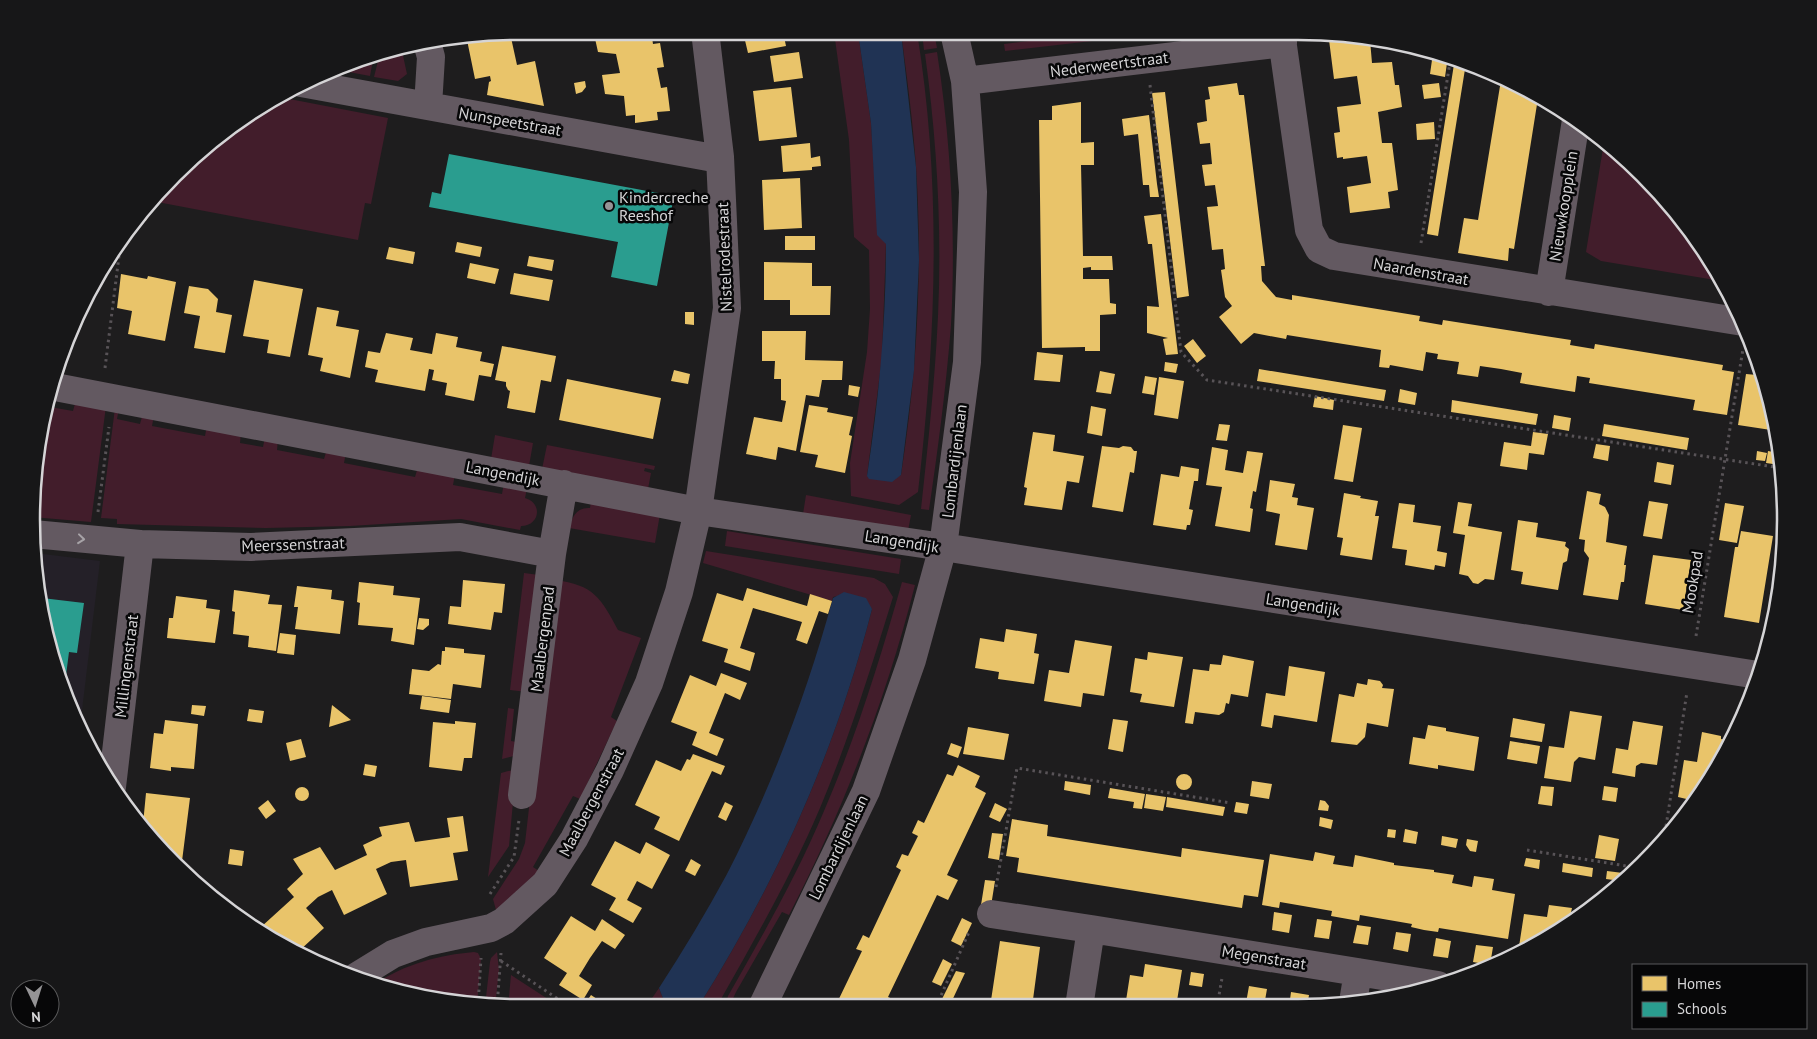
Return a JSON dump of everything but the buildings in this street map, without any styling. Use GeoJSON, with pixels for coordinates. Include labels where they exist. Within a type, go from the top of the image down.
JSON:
{"type":"FeatureCollection","features":[{"type":"Feature","properties":{"kind":"street","name":"Nistelrodestraat"},"geometry":{"type":"LineString","coordinates":[[698,511],[727,308],[720,157],[706,40]]}},
{"type":"Feature","properties":{"kind":"street","name":"Lombardijenlaan"},"geometry":{"type":"LineString","coordinates":[[766,999],[866,791],[912,660],[943,547],[967,362],[973,192],[965,81],[956,40]]}},
{"type":"Feature","properties":{"kind":"street","name":"Nederweertstraat"},"geometry":{"type":"LineString","coordinates":[[965,81],[1147,59],[1269,40]]}},
{"type":"Feature","properties":{"kind":"street","name":"Naardenstraat"},"geometry":{"type":"LineString","coordinates":[[1282,40],[1309,230],[1319,249],[1334,256],[1424,279],[1549,292],[1740,333]]}},
{"type":"Feature","properties":{"kind":"street"},"geometry":{"type":"LineString","coordinates":[[428,106],[431,57],[429,49]]}},
{"type":"Feature","properties":{"kind":"street","name":"Nunspeetstraat"},"geometry":{"type":"LineString","coordinates":[[315,86],[708,157],[720,157]]}},
{"type":"Feature","properties":{"kind":"street","name":"Nieuwkoopplein"},"geometry":{"type":"LineString","coordinates":[[1549,292],[1575,129]]}},
{"type":"Feature","properties":{"kind":"street","name":"Langendijk"},"geometry":{"type":"LineString","coordinates":[[58,388],[698,511],[943,547],[1752,674]]}},
{"type":"Feature","properties":{"kind":"street","name":"Maalbergenpad"},"geometry":{"type":"LineString","coordinates":[[522,795],[552,554],[564,484]]}},
{"type":"Feature","properties":{"kind":"street","name":"Maalbergenstraat"},"geometry":{"type":"LineString","coordinates":[[362,973],[393,954],[426,942],[491,928],[504,921],[545,884],[574,839],[610,770],[652,674],[679,592],[698,511]]}},
{"type":"Feature","properties":{"kind":"street","name":"Meerssenstraat"},"geometry":{"type":"LineString","coordinates":[[40,535],[140,544],[251,546],[460,538],[552,554]]}},
{"type":"Feature","properties":{"kind":"street","name":"Millingenstraat"},"geometry":{"type":"LineString","coordinates":[[113,774],[140,544]]}},
{"type":"Feature","properties":{"kind":"street","name":"Megenstraat"},"geometry":{"type":"LineString","coordinates":[[991,914],[1423,983]]}},
{"type":"Feature","properties":{"kind":"street"},"geometry":{"type":"LineString","coordinates":[[1080,999],[1092,929]]}},
{"type":"Feature","properties":{"kind":"street"},"geometry":{"type":"LineString","coordinates":[[1354,996],[1358,972]]}},
{"type":"Feature","properties":{"kind":"path"},"geometry":{"type":"LineString","coordinates":[[1147,59],[1181,352],[1207,380],[1774,467]]}},
{"type":"Feature","properties":{"kind":"path"},"geometry":{"type":"LineString","coordinates":[[1424,279],[1450,64]]}},
{"type":"Feature","properties":{"kind":"path"},"geometry":{"type":"LineString","coordinates":[[94,541],[119,257]]}},
{"type":"Feature","properties":{"kind":"path","name":"Mookpad"},"geometry":{"type":"LineString","coordinates":[[1666,826],[1742,339]]}},
{"type":"Feature","properties":{"kind":"path"},"geometry":{"type":"LineString","coordinates":[[940,999],[970,931],[987,933],[1017,768],[1231,804]]}},
{"type":"Feature","properties":{"kind":"path"},"geometry":{"type":"LineString","coordinates":[[1527,850],[1629,866]]}},
{"type":"Feature","properties":{"kind":"path"},"geometry":{"type":"LineString","coordinates":[[479,997],[483,943],[491,928]]}},
{"type":"Feature","properties":{"kind":"path"},"geometry":{"type":"LineString","coordinates":[[501,961],[558,999]]}},
{"type":"Feature","properties":{"kind":"shaded area"},"geometry":{"type":"Polygon","coordinates":[[[835,40],[859,40],[871,123],[876,201],[886,244],[882,357],[867,476],[889,481],[901,475],[915,360],[919,283],[918,206],[912,116],[902,40],[918,40],[925,90],[933,205],[932,319],[929,377],[918,492],[899,505],[851,496],[850,463],[867,352],[870,309],[869,250],[854,237],[849,140],[835,40]]]}},
{"type":"Feature","properties":{"kind":"shaded area"},"geometry":{"type":"Polygon","coordinates":[[[923,40],[936,40],[937,48],[924,50],[923,40]]]}},
{"type":"Feature","properties":{"kind":"shaded area"},"geometry":{"type":"Polygon","coordinates":[[[1038,40],[1101,40],[1005,51],[1004,44],[1038,40]]]}},
{"type":"Feature","properties":{"kind":"shaded area"},"geometry":{"type":"Polygon","coordinates":[[[937,52],[949,154],[953,257],[951,325],[947,372],[929,510],[921,509],[929,437],[938,316],[939,217],[933,119],[925,54],[937,52]]]}},
{"type":"Feature","properties":{"kind":"shaded area"},"geometry":{"type":"Polygon","coordinates":[[[403,54],[407,74],[398,81],[374,77],[378,61],[403,54]]]}},
{"type":"Feature","properties":{"kind":"shaded area"},"geometry":{"type":"Polygon","coordinates":[[[372,63],[370,76],[347,72],[372,63]]]}},
{"type":"Feature","properties":{"kind":"shaded area"},"geometry":{"type":"Polygon","coordinates":[[[289,99],[388,118],[371,204],[365,203],[358,240],[160,202],[180,180],[228,139],[289,99]]]}},
{"type":"Feature","properties":{"kind":"shaded area"},"geometry":{"type":"Polygon","coordinates":[[[1603,150],[1637,180],[1658,203],[1696,253],[1713,280],[1601,261],[1586,252],[1603,150]]]}},
{"type":"Feature","properties":{"kind":"shaded area"},"geometry":{"type":"Polygon","coordinates":[[[76,400],[106,406],[91,522],[40,518],[44,457],[53,408],[73,411],[76,400]]]}},
{"type":"Feature","properties":{"kind":"shaded area"},"geometry":{"type":"Polygon","coordinates":[[[115,408],[119,408],[117,419],[140,424],[143,413],[154,415],[152,426],[205,436],[207,425],[241,432],[240,443],[263,447],[265,437],[278,439],[277,450],[324,459],[327,449],[346,452],[344,463],[415,477],[418,467],[455,474],[453,485],[502,494],[504,483],[527,488],[525,498],[535,504],[537,514],[532,522],[521,526],[520,530],[461,519],[350,526],[266,528],[117,524],[117,519],[101,518],[115,408]]]}},
{"type":"Feature","properties":{"kind":"shaded area"},"geometry":{"type":"Polygon","coordinates":[[[495,435],[533,443],[529,466],[491,459],[495,435]]]}},
{"type":"Feature","properties":{"kind":"shaded area"},"geometry":{"type":"Polygon","coordinates":[[[547,445],[655,466],[654,470],[645,468],[644,471],[651,473],[648,489],[542,469],[547,445]]]}},
{"type":"Feature","properties":{"kind":"shaded area"},"geometry":{"type":"Polygon","coordinates":[[[806,495],[911,515],[908,531],[803,514],[806,495]]]}},
{"type":"Feature","properties":{"kind":"shaded area"},"geometry":{"type":"Polygon","coordinates":[[[591,501],[660,514],[655,543],[569,528],[578,511],[590,508],[591,501]]]}},
{"type":"Feature","properties":{"kind":"shaded area"},"geometry":{"type":"Polygon","coordinates":[[[727,531],[901,559],[899,574],[725,546],[727,531]]]}},
{"type":"Feature","properties":{"kind":"shaded area"},"geometry":{"type":"Polygon","coordinates":[[[706,551],[874,578],[885,584],[893,597],[850,730],[820,808],[786,881],[721,999],[703,999],[753,913],[801,815],[841,713],[872,609],[863,600],[854,596],[833,597],[832,601],[703,563],[706,551]]]}},
{"type":"Feature","properties":{"kind":"shaded area"},"geometry":{"type":"Polygon","coordinates":[[[41,554],[100,561],[81,715],[65,674],[56,644],[49,613],[41,554]]]}},
{"type":"Feature","properties":{"kind":"shaded area"},"geometry":{"type":"Polygon","coordinates":[[[524,573],[539,575],[527,692],[510,690],[524,573]]]}},
{"type":"Feature","properties":{"kind":"shaded area"},"geometry":{"type":"Polygon","coordinates":[[[555,580],[579,585],[588,590],[601,601],[618,630],[641,638],[611,717],[617,721],[580,799],[573,796],[533,867],[539,871],[528,884],[496,910],[493,899],[519,859],[525,843],[555,580]]]}},
{"type":"Feature","properties":{"kind":"shaded area"},"geometry":{"type":"Polygon","coordinates":[[[902,582],[915,585],[877,712],[845,795],[809,875],[789,915],[782,912],[733,999],[727,999],[767,928],[814,835],[847,755],[902,582]]]}},
{"type":"Feature","properties":{"kind":"shaded area"},"geometry":{"type":"Polygon","coordinates":[[[508,708],[514,709],[511,741],[522,743],[521,754],[502,759],[508,708]]]}},
{"type":"Feature","properties":{"kind":"shaded area"},"geometry":{"type":"Polygon","coordinates":[[[516,769],[509,846],[488,877],[501,773],[516,769]]]}},
{"type":"Feature","properties":{"kind":"shaded area"},"geometry":{"type":"Polygon","coordinates":[[[497,952],[499,970],[496,998],[486,998],[491,958],[497,952]]]}},
{"type":"Feature","properties":{"kind":"shaded area"},"geometry":{"type":"Polygon","coordinates":[[[478,953],[481,959],[478,997],[426,990],[382,979],[410,966],[448,955],[478,953]]]}},
{"type":"Feature","properties":{"kind":"shaded area"},"geometry":{"type":"Polygon","coordinates":[[[511,975],[548,999],[520,999],[509,999],[511,975]]]}},
{"type":"Feature","properties":{"kind":"shaded area"},"geometry":{"type":"Polygon","coordinates":[[[659,988],[663,999],[651,999],[659,988]]]}},
{"type":"Feature","properties":{"kind":"water"},"geometry":{"type":"Polygon","coordinates":[[[859,40],[902,40],[916,167],[919,260],[914,370],[901,475],[892,482],[869,479],[867,476],[881,360],[886,244],[877,235],[871,123],[859,40]]]}},
{"type":"Feature","properties":{"kind":"water"},"geometry":{"type":"Polygon","coordinates":[[[844,592],[866,598],[872,609],[841,713],[801,815],[753,913],[703,999],[663,999],[659,988],[711,903],[759,807],[800,704],[833,598],[844,592]]]}},
{"type":"Feature","properties":{"kind":"place","name":"Kindercreche Reeshof"},"geometry":{"type":"Point","coordinates":[609,206]}}]}
